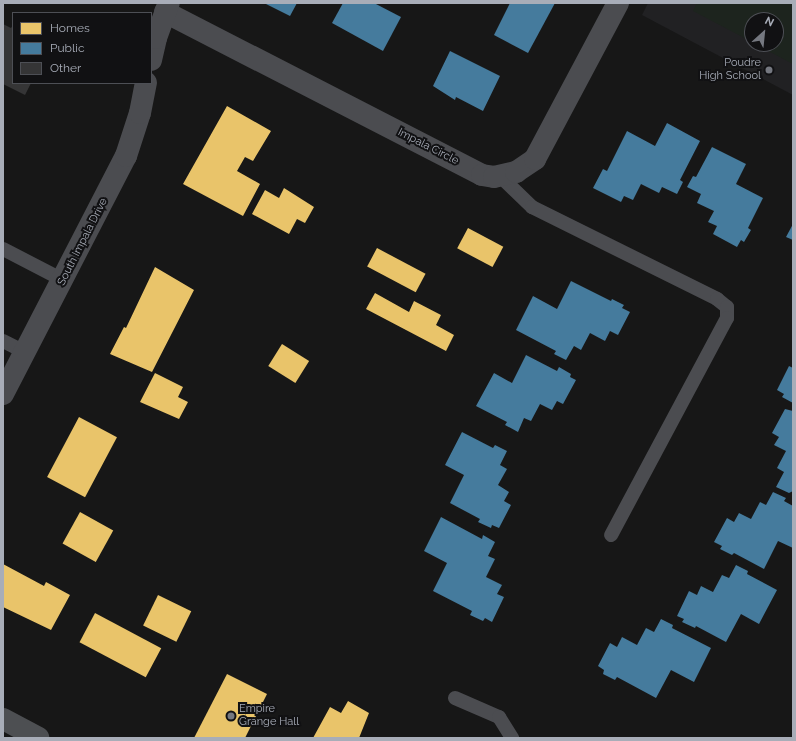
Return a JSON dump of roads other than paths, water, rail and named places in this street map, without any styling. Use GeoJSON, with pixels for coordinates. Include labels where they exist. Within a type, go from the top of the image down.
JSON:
{"type":"FeatureCollection","features":[{"type":"Feature","properties":{"kind":"main road"},"geometry":{"type":"LineString","coordinates":[[3,719],[38,738]]}},
{"type":"Feature","properties":{"kind":"street","name":"Impala Circle"},"geometry":{"type":"LineString","coordinates":[[167,8],[482,175],[500,176],[516,172],[535,159],[618,3]]}},
{"type":"Feature","properties":{"kind":"street"},"geometry":{"type":"LineString","coordinates":[[152,57],[167,8]]}},
{"type":"Feature","properties":{"kind":"street","name":"South Impala Drive"},"geometry":{"type":"LineString","coordinates":[[3,394],[126,156],[140,113],[146,84]]}},
{"type":"Feature","properties":{"kind":"lane"},"geometry":{"type":"LineString","coordinates":[[500,176],[532,207],[717,299],[727,307],[727,318],[611,535]]}},
{"type":"Feature","properties":{"kind":"lane"},"geometry":{"type":"LineString","coordinates":[[3,249],[63,280]]}},
{"type":"Feature","properties":{"kind":"lane"},"geometry":{"type":"LineString","coordinates":[[3,341],[26,352]]}},
{"type":"Feature","properties":{"kind":"lane"},"geometry":{"type":"LineString","coordinates":[[455,698],[498,717],[512,738]]}},
{"type":"Feature","properties":{"kind":"place","name":"Poudre High School"},"geometry":{"type":"Point","coordinates":[769,70]}},
{"type":"Feature","properties":{"kind":"place","name":"Empire Grange Hall"},"geometry":{"type":"Point","coordinates":[231,716]}}]}
